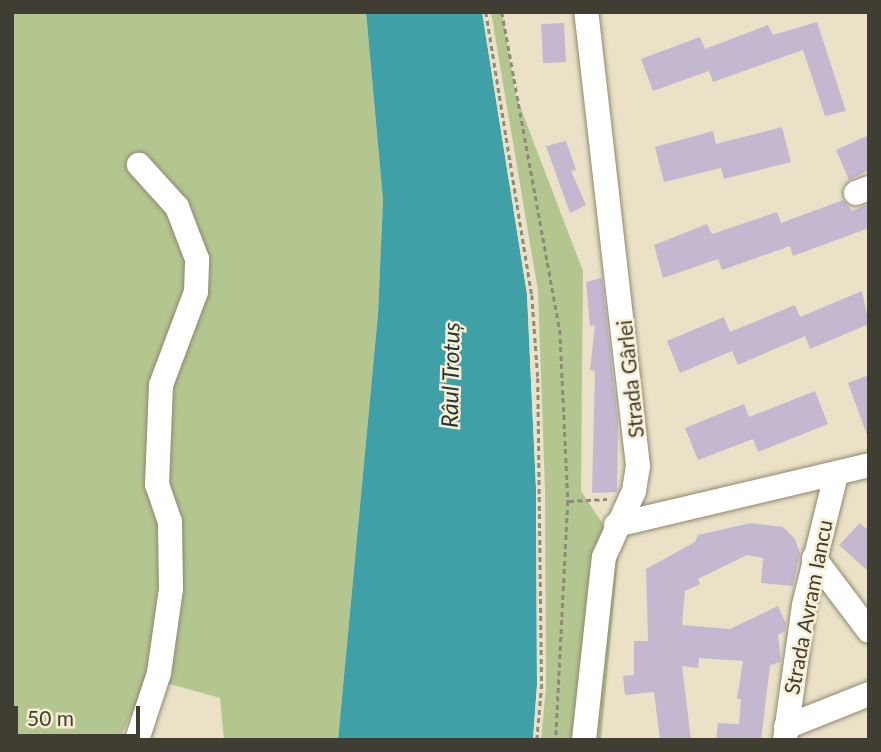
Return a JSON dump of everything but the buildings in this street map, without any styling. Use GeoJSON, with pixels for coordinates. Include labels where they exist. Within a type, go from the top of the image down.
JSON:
{"type":"FeatureCollection","features":[{"type":"Feature","properties":{"kind":"street","name":"Strada Gârlei"},"geometry":{"type":"LineString","coordinates":[[584,740],[604,557],[616,525],[632,497],[638,466],[633,398],[586,12]]}},
{"type":"Feature","properties":{"kind":"street"},"geometry":{"type":"LineString","coordinates":[[136,740],[159,673],[171,589],[170,523],[157,485],[161,385],[196,292],[197,259],[177,207],[139,165]]}},
{"type":"Feature","properties":{"kind":"street"},"geometry":{"type":"LineString","coordinates":[[616,525],[836,475],[869,465]]}},
{"type":"Feature","properties":{"kind":"street","name":"Strada Avram Iancu"},"geometry":{"type":"LineString","coordinates":[[786,733],[814,558],[836,475]]}},
{"type":"Feature","properties":{"kind":"street"},"geometry":{"type":"LineString","coordinates":[[814,558],[869,631]]}},
{"type":"Feature","properties":{"kind":"street"},"geometry":{"type":"LineString","coordinates":[[786,733],[869,694]]}},
{"type":"Feature","properties":{"kind":"path"},"geometry":{"type":"LineString","coordinates":[[486,12],[532,295],[538,378],[542,684],[537,740]]}},
{"type":"Feature","properties":{"kind":"path"},"geometry":{"type":"LineString","coordinates":[[502,12],[560,330],[568,501],[556,740]]}},
{"type":"Feature","properties":{"kind":"path"},"geometry":{"type":"LineString","coordinates":[[568,501],[632,497]]}},
{"type":"Feature","properties":{"kind":"green space"},"geometry":{"type":"Polygon","coordinates":[[[12,12],[366,12],[383,200],[378,314],[338,740],[224,740],[220,698],[148,678],[119,740],[12,740],[12,12]]]}},
{"type":"Feature","properties":{"kind":"green space"},"geometry":{"type":"Polygon","coordinates":[[[491,12],[502,12],[516,96],[583,271],[581,491],[619,548],[601,740],[541,740],[546,687],[545,490],[538,291],[491,12]]]}},
{"type":"Feature","properties":{"kind":"water","name":"Râul Trotuș"},"geometry":{"type":"Polygon","coordinates":[[[366,12],[482,12],[527,294],[536,488],[537,685],[533,740],[338,740],[378,314],[383,200],[366,12]]]}},
{"type":"Feature","properties":{"kind":"pier"},"geometry":{"type":"Polygon","coordinates":[[[482,12],[531,294],[539,488],[541,685],[536,740],[533,740],[537,685],[536,488],[527,294],[482,12]]]}}]}
